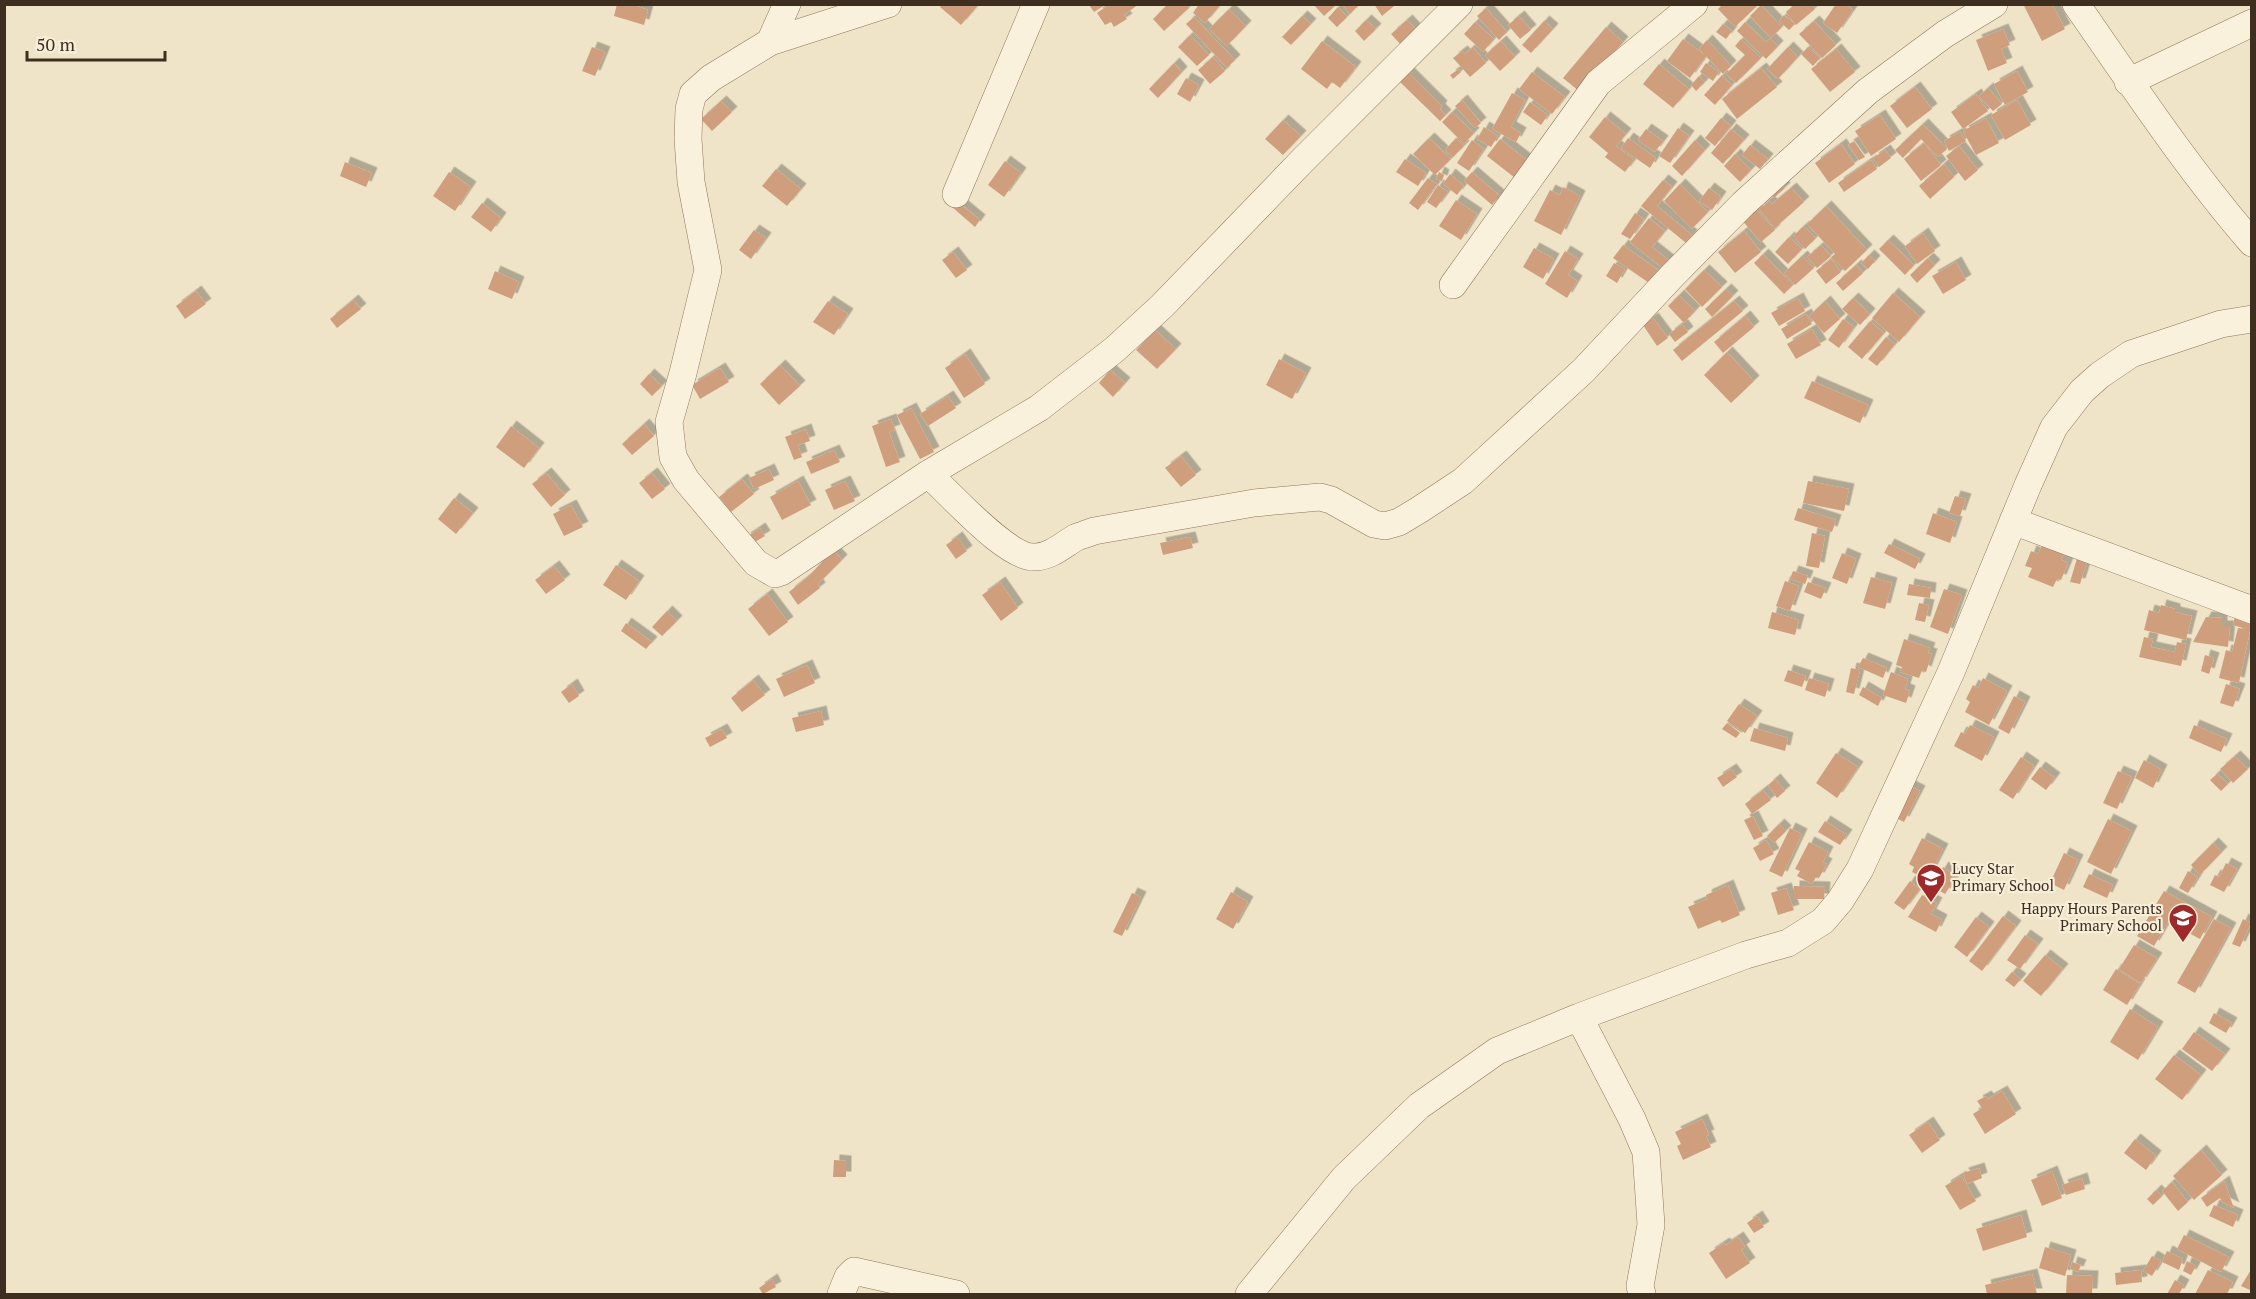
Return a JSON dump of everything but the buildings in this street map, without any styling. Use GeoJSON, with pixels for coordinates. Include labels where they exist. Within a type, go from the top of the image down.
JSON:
{"type":"FeatureCollection","features":[{"type":"Feature","properties":{"kind":"street"},"geometry":{"type":"LineString","coordinates":[[770,42],[787,4]]}},
{"type":"Feature","properties":{"kind":"street"},"geometry":{"type":"LineString","coordinates":[[888,4],[770,42],[711,78],[693,94],[689,109],[690,183],[708,270],[669,422],[673,457],[693,488],[756,563],[775,574],[928,474],[1039,408],[1114,350],[1162,306],[1302,161],[1459,4]]}},
{"type":"Feature","properties":{"kind":"street"},"geometry":{"type":"LineString","coordinates":[[956,194],[1036,4]]}},
{"type":"Feature","properties":{"kind":"street"},"geometry":{"type":"LineString","coordinates":[[1453,285],[1598,83],[1694,4]]}},
{"type":"Feature","properties":{"kind":"street"},"geometry":{"type":"LineString","coordinates":[[928,474],[993,536],[1011,549],[1034,558],[1055,551],[1077,537],[1094,531],[1254,503],[1325,498],[1374,524],[1385,526],[1399,522],[1463,481],[1584,370],[1743,204],[1868,91],[1945,34],[1994,4]]}},
{"type":"Feature","properties":{"kind":"street"},"geometry":{"type":"LineString","coordinates":[[2076,4],[2128,82],[2216,202],[2252,243]]}},
{"type":"Feature","properties":{"kind":"street"},"geometry":{"type":"LineString","coordinates":[[2128,82],[2252,23]]}},
{"type":"Feature","properties":{"kind":"street"},"geometry":{"type":"LineString","coordinates":[[1249,1294],[1344,1178],[1419,1106],[1497,1051],[1579,1017],[1746,955],[1788,943],[1823,921],[1840,901],[1860,869],[1951,672],[2054,427],[2082,391],[2100,375],[2131,354],[2221,324],[2252,319]]}},
{"type":"Feature","properties":{"kind":"street"},"geometry":{"type":"LineString","coordinates":[[2013,521],[2252,609]]}},
{"type":"Feature","properties":{"kind":"street"},"geometry":{"type":"LineString","coordinates":[[1579,1017],[1632,1119],[1646,1152],[1651,1225],[1640,1286],[1642,1294]]}},
{"type":"Feature","properties":{"kind":"street"},"geometry":{"type":"LineString","coordinates":[[841,1294],[848,1277],[854,1271],[956,1294]]}},
{"type":"Feature","properties":{"kind":"place","name":"Lucy Star Primary School"},"geometry":{"type":"Point","coordinates":[1931,904]}},
{"type":"Feature","properties":{"kind":"place","name":"Happy Hours Parents Primary School"},"geometry":{"type":"Point","coordinates":[2183,944]}}]}
